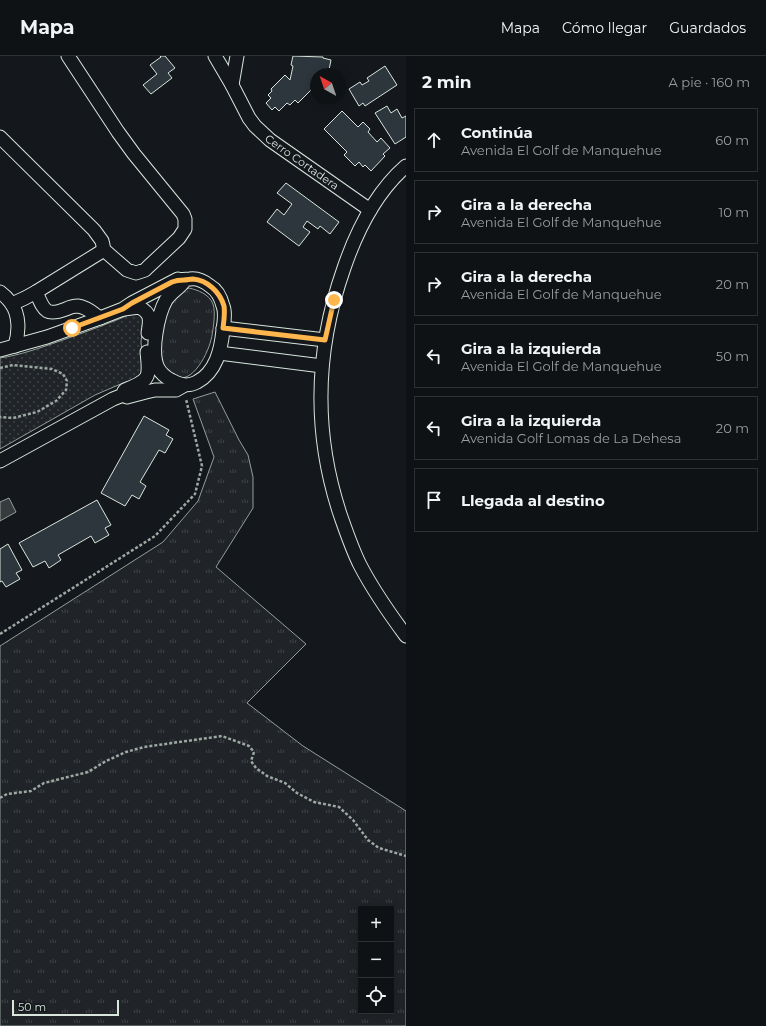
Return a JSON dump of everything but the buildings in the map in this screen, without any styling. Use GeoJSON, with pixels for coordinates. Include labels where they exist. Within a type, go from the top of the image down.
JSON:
{"type":"FeatureCollection","features":[{"type":"Feature","properties":{"kind":"street"},"geometry":{"type":"LineString","coordinates":[[0,137],[94,230],[102,241],[104,250],[127,270],[131,272],[140,272],[148,268],[179,238],[185,229],[185,219],[181,210],[134,154],[68,56]]}},
{"type":"Feature","properties":{"kind":"street","name":"Cerro Cortadera"},"geometry":{"type":"LineString","coordinates":[[215,56],[249,118],[262,134],[370,210]]}},
{"type":"Feature","properties":{"kind":"street"},"geometry":{"type":"LineString","coordinates":[[232,85],[237,56]]}},
{"type":"Feature","properties":{"kind":"street"},"geometry":{"type":"LineString","coordinates":[[406,166],[385,187],[370,210],[357,235],[340,280],[331,314],[325,340],[321,383],[322,423],[328,469],[335,499],[346,533],[359,564],[376,594],[406,636]]}},
{"type":"Feature","properties":{"kind":"street"},"geometry":{"type":"LineString","coordinates":[[12,304],[36,292],[104,250]]}},
{"type":"Feature","properties":{"kind":"street"},"geometry":{"type":"LineString","coordinates":[[0,350],[47,337],[123,309],[178,279],[202,281],[211,286],[222,300],[224,307],[223,328],[219,354],[212,368],[202,379],[196,383],[183,386],[176,390],[150,391],[127,397],[123,395],[106,402],[0,461]]}},
{"type":"Feature","properties":{"kind":"street"},"geometry":{"type":"LineString","coordinates":[[183,386],[167,378],[158,367],[155,351],[156,332],[162,307],[171,293],[176,288],[181,286],[185,280]]}},
{"type":"Feature","properties":{"kind":"street"},"geometry":{"type":"LineString","coordinates":[[0,292],[12,304],[17,319],[18,328],[15,346]]}},
{"type":"Feature","properties":{"kind":"street"},"geometry":{"type":"LineString","coordinates":[[36,292],[42,306],[47,311],[57,312],[70,307],[80,306],[100,318]]}},
{"type":"Feature","properties":{"kind":"street"},"geometry":{"type":"LineString","coordinates":[[123,309],[139,307],[150,317],[147,339],[148,373],[141,383],[125,390],[123,395]]}},
{"type":"Feature","properties":{"kind":"street"},"geometry":{"type":"LineString","coordinates":[[223,328],[325,340]]}},
{"type":"Feature","properties":{"kind":"street"},"geometry":{"type":"LineString","coordinates":[[219,354],[322,366]]}},
{"type":"Feature","properties":{"kind":"path"},"geometry":{"type":"LineString","coordinates":[[0,368],[13,366],[52,369],[63,374],[68,381],[66,390],[56,401],[37,412],[13,418],[0,418]]}},
{"type":"Feature","properties":{"kind":"path"},"geometry":{"type":"LineString","coordinates":[[0,634],[155,536],[195,494],[202,466],[188,406]]}},
{"type":"Feature","properties":{"kind":"path"},"geometry":{"type":"LineString","coordinates":[[0,798],[7,794],[31,791],[44,783],[88,772],[106,761],[126,752],[144,747],[222,736],[249,746],[254,752],[251,761],[256,768],[267,776],[285,783],[297,794],[314,802],[339,807],[353,820],[368,840],[379,848],[406,856]]}},
{"type":"Feature","properties":{"kind":"green space"},"geometry":{"type":"Polygon","coordinates":[[[189,288],[203,293],[209,298],[213,304],[214,312],[211,340],[206,354],[196,369],[184,378],[177,377],[164,367],[162,363],[160,343],[165,312],[169,301],[178,293],[189,288]]]}},
{"type":"Feature","properties":{"kind":"green space"},"geometry":{"type":"Polygon","coordinates":[[[138,311],[144,315],[141,342],[143,370],[138,378],[95,395],[0,449],[0,358],[45,346],[99,327],[138,311]]]}},
{"type":"Feature","properties":{"kind":"green space"},"geometry":{"type":"Polygon","coordinates":[[[215,392],[248,455],[253,477],[253,508],[216,567],[306,644],[247,703],[303,746],[406,811],[406,1026],[0,1026],[0,646],[163,542],[198,501],[214,457],[193,399],[215,392]]]}},
{"type":"Feature","properties":{"kind":"shaded area"},"geometry":{"type":"Polygon","coordinates":[[[9,498],[16,512],[0,521],[0,502],[9,498]]]}},
{"type":"Feature","properties":{"kind":"route"},"geometry":{"type":"LineString","coordinates":[[72,328],[123,309],[178,279],[196,279],[211,286],[222,300],[224,307],[223,328],[325,340],[334,300]]}}]}
